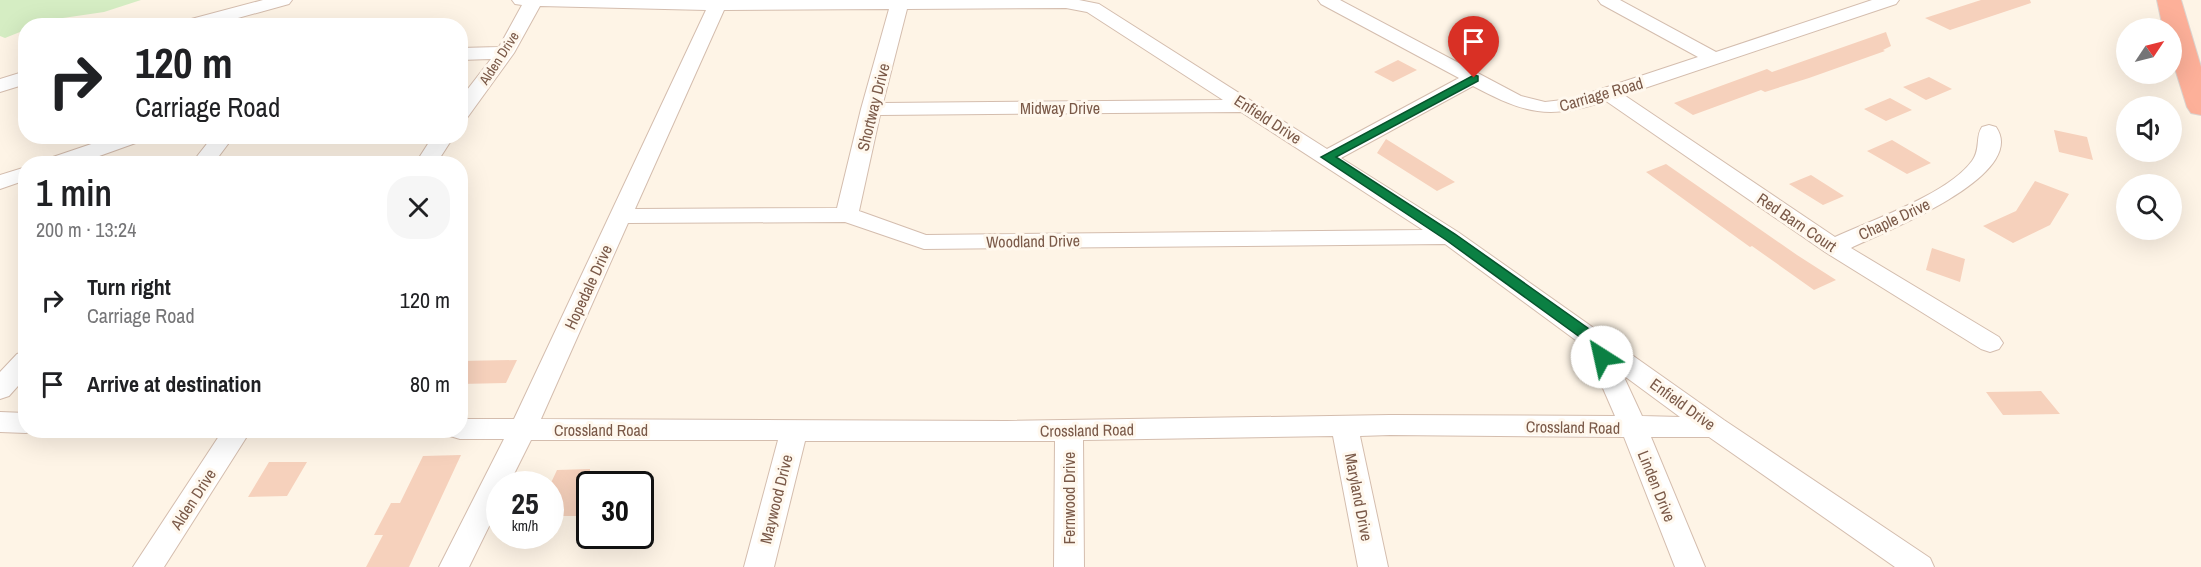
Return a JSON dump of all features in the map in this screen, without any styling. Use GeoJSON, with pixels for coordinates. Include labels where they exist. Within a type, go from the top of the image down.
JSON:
{"type":"FeatureCollection","features":[{"type":"Feature","properties":{"kind":"highway"},"geometry":{"type":"LineString","coordinates":[[2169,0],[2178,40],[2201,107]]}},
{"type":"Feature","properties":{"kind":"street"},"geometry":{"type":"LineString","coordinates":[[216,18],[283,0]]}},
{"type":"Feature","properties":{"kind":"street","name":"Enfield Drive"},"geometry":{"type":"LineString","coordinates":[[529,0],[717,5],[900,1],[1066,3],[1101,11],[1450,237],[1714,427],[1919,567]]}},
{"type":"Feature","properties":{"kind":"street","name":"Alden Drive"},"geometry":{"type":"LineString","coordinates":[[468,103],[505,53],[529,0]]}},
{"type":"Feature","properties":{"kind":"street","name":"Carriage Road"},"geometry":{"type":"LineString","coordinates":[[1327,0],[1514,100],[1545,108],[1574,105],[1890,0]]}},
{"type":"Feature","properties":{"kind":"street"},"geometry":{"type":"LineString","coordinates":[[1607,0],[1713,58]]}},
{"type":"Feature","properties":{"kind":"street"},"geometry":{"type":"LineString","coordinates":[[1834,0],[1859,12]]}},
{"type":"Feature","properties":{"kind":"street","name":"Shortway Drive"},"geometry":{"type":"LineString","coordinates":[[847,215],[871,109],[900,1]]}},
{"type":"Feature","properties":{"kind":"street","name":"Hopedale Drive"},"geometry":{"type":"LineString","coordinates":[[454,567],[522,430],[717,5]]}},
{"type":"Feature","properties":{"kind":"street"},"geometry":{"type":"LineString","coordinates":[[468,54],[505,53]]}},
{"type":"Feature","properties":{"kind":"street"},"geometry":{"type":"LineString","coordinates":[[1327,157],[1474,78]]}},
{"type":"Feature","properties":{"kind":"street"},"geometry":{"type":"LineString","coordinates":[[0,86],[18,80]]}},
{"type":"Feature","properties":{"kind":"street","name":"Red Barn Court"},"geometry":{"type":"LineString","coordinates":[[1609,94],[1833,247],[1990,344]]}},
{"type":"Feature","properties":{"kind":"street","name":"Midway Drive"},"geometry":{"type":"LineString","coordinates":[[871,109],[1249,106]]}},
{"type":"Feature","properties":{"kind":"street","name":"Chaple Drive"},"geometry":{"type":"LineString","coordinates":[[1833,247],[1925,206],[1965,180],[1983,164],[1991,145],[1989,131]]}},
{"type":"Feature","properties":{"kind":"street"},"geometry":{"type":"LineString","coordinates":[[78,156],[114,144]]}},
{"type":"Feature","properties":{"kind":"street"},"geometry":{"type":"LineString","coordinates":[[208,156],[217,144]]}},
{"type":"Feature","properties":{"kind":"street"},"geometry":{"type":"LineString","coordinates":[[0,182],[18,176]]}},
{"type":"Feature","properties":{"kind":"street","name":"Woodland Drive"},"geometry":{"type":"LineString","coordinates":[[620,216],[847,215],[924,242],[1450,237]]}},
{"type":"Feature","properties":{"kind":"street","name":"Linden Drive"},"geometry":{"type":"LineString","coordinates":[[1594,340],[1634,428],[1690,567]]}},
{"type":"Feature","properties":{"kind":"street"},"geometry":{"type":"LineString","coordinates":[[0,389],[18,369]]}},
{"type":"Feature","properties":{"kind":"street"},"geometry":{"type":"LineString","coordinates":[[0,422],[18,423]]}},
{"type":"Feature","properties":{"kind":"street","name":"Crossland Road"},"geometry":{"type":"LineString","coordinates":[[468,429],[794,431],[1390,425],[1714,427]]}},
{"type":"Feature","properties":{"kind":"street","name":"Maryland Drive"},"geometry":{"type":"LineString","coordinates":[[1345,427],[1373,567]]}},
{"type":"Feature","properties":{"kind":"street","name":"Fernwood Drive"},"geometry":{"type":"LineString","coordinates":[[1069,429],[1069,567]]}},
{"type":"Feature","properties":{"kind":"street","name":"Maywood Drive"},"geometry":{"type":"LineString","coordinates":[[759,567],[794,431]]}},
{"type":"Feature","properties":{"kind":"street","name":"Alden Drive"},"geometry":{"type":"LineString","coordinates":[[148,567],[233,438]]}},
{"type":"Feature","properties":{"kind":"green space"},"geometry":{"type":"Polygon","coordinates":[[[0,0],[141,0],[104,12],[63,18],[18,18],[18,33],[5,38],[0,36],[0,0]]]}},
{"type":"Feature","properties":{"kind":"building"},"geometry":{"type":"Polygon","coordinates":[[[1981,0],[2030,0],[2031,3],[1950,30],[1925,18],[1981,0]]]}},
{"type":"Feature","properties":{"kind":"building"},"geometry":{"type":"Polygon","coordinates":[[[1886,32],[1891,46],[1883,50],[1885,51],[1809,78],[1765,92],[1761,90],[1693,115],[1674,103],[1767,69],[1772,72],[1886,32]]]}},
{"type":"Feature","properties":{"kind":"building"},"geometry":{"type":"Polygon","coordinates":[[[1398,60],[1417,70],[1393,82],[1374,72],[1398,60]]]}},
{"type":"Feature","properties":{"kind":"building"},"geometry":{"type":"Polygon","coordinates":[[[1929,77],[1952,89],[1926,100],[1903,87],[1929,77]]]}},
{"type":"Feature","properties":{"kind":"building"},"geometry":{"type":"Polygon","coordinates":[[[1890,98],[1912,110],[1886,121],[1864,109],[1890,98]]]}},
{"type":"Feature","properties":{"kind":"building"},"geometry":{"type":"Polygon","coordinates":[[[2054,130],[2087,137],[2093,160],[2059,152],[2054,130]]]}},
{"type":"Feature","properties":{"kind":"building"},"geometry":{"type":"Polygon","coordinates":[[[1386,139],[1455,182],[1437,191],[1377,153],[1386,139]]]}},
{"type":"Feature","properties":{"kind":"building"},"geometry":{"type":"Polygon","coordinates":[[[1892,140],[1931,163],[1907,174],[1867,151],[1892,140]]]}},
{"type":"Feature","properties":{"kind":"building"},"geometry":{"type":"Polygon","coordinates":[[[1666,164],[1836,280],[1814,290],[1646,172],[1666,164]]]}},
{"type":"Feature","properties":{"kind":"building"},"geometry":{"type":"Polygon","coordinates":[[[1811,175],[1844,196],[1823,205],[1789,184],[1811,175]]]}},
{"type":"Feature","properties":{"kind":"building"},"geometry":{"type":"Polygon","coordinates":[[[2035,181],[2069,194],[2050,225],[2013,243],[1983,226],[2016,211],[2035,181]]]}},
{"type":"Feature","properties":{"kind":"building"},"geometry":{"type":"Polygon","coordinates":[[[1932,248],[1965,259],[1960,282],[1926,270],[1932,248]]]}},
{"type":"Feature","properties":{"kind":"building"},"geometry":{"type":"Polygon","coordinates":[[[517,360],[506,383],[468,384],[468,361],[517,360]]]}},
{"type":"Feature","properties":{"kind":"building"},"geometry":{"type":"Polygon","coordinates":[[[2041,391],[2060,414],[2003,415],[1986,392],[2041,391]]]}},
{"type":"Feature","properties":{"kind":"building"},"geometry":{"type":"Polygon","coordinates":[[[461,455],[409,567],[366,567],[383,535],[374,535],[391,503],[400,503],[423,456],[461,455]]]}},
{"type":"Feature","properties":{"kind":"building"},"geometry":{"type":"Polygon","coordinates":[[[269,462],[307,462],[287,496],[248,497],[269,462]]]}},
{"type":"Feature","properties":{"kind":"building"},"geometry":{"type":"Polygon","coordinates":[[[590,469],[590,471],[576,471],[576,516],[564,516],[564,471],[557,470],[590,469]]]}},
{"type":"Feature","properties":{"kind":"route"},"geometry":{"type":"LineString","coordinates":[[1474,78],[1374,134],[1327,157],[1450,237],[1537,298],[1594,340],[1602,357]]}}]}
